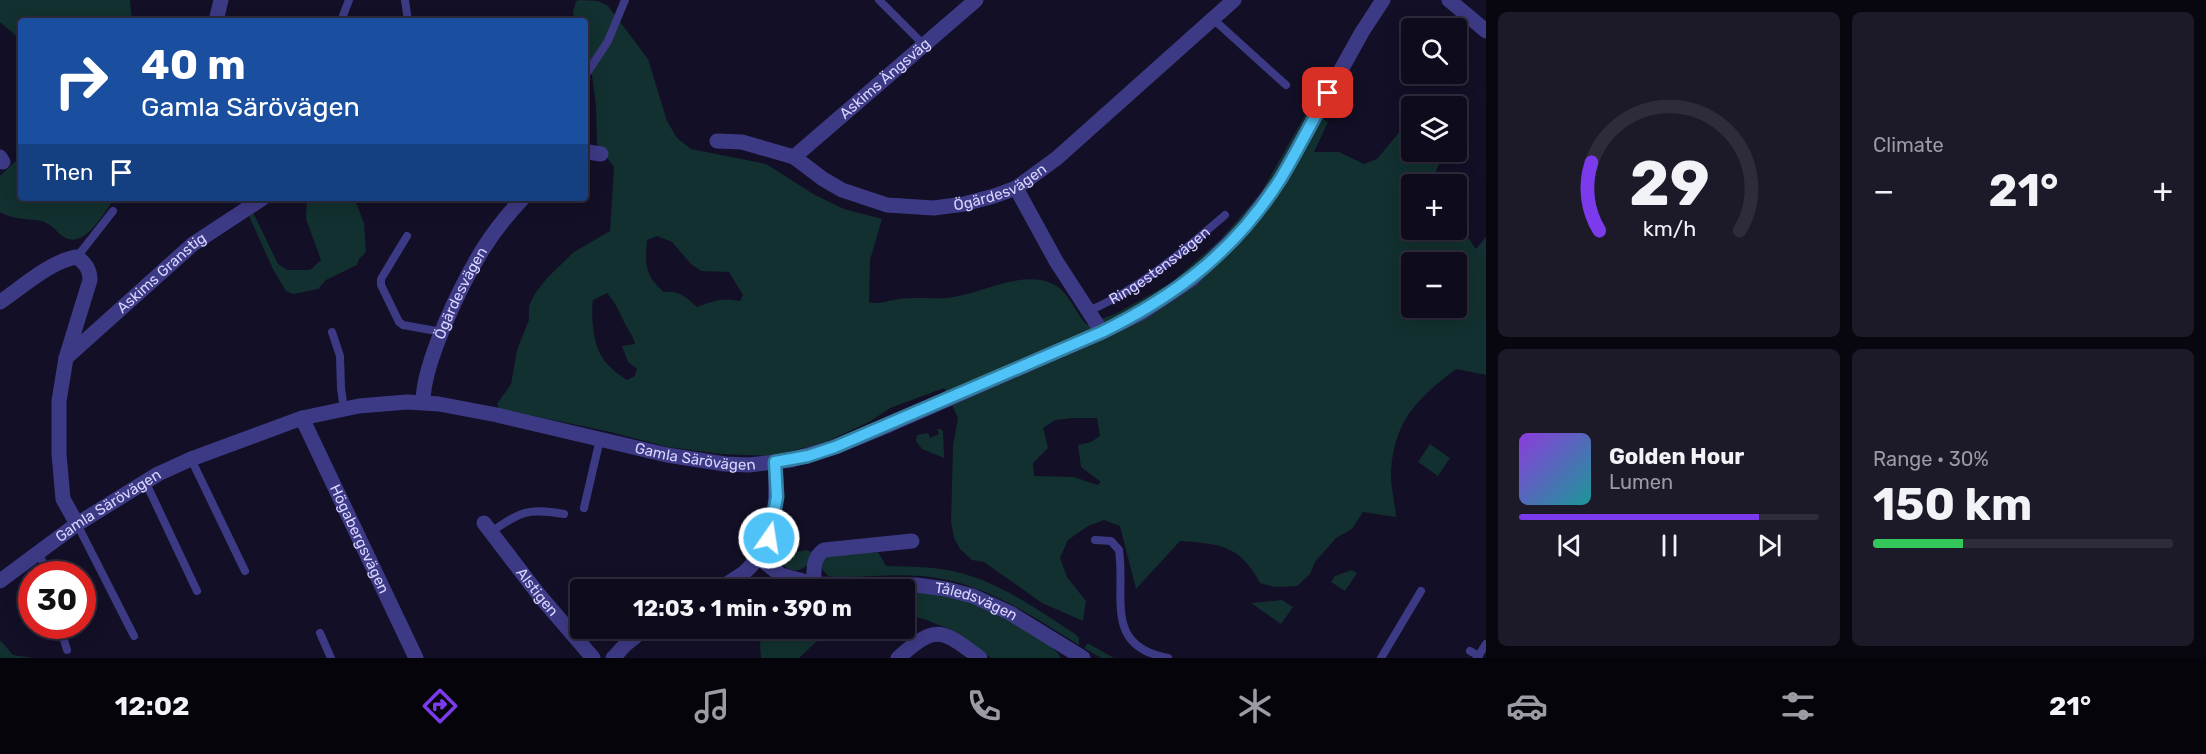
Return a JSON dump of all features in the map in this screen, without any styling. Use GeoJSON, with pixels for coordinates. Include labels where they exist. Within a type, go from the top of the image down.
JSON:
{"type":"FeatureCollection","features":[{"type":"Feature","properties":{"kind":"street"},"geometry":{"type":"LineString","coordinates":[[217,18],[221,0]]}},
{"type":"Feature","properties":{"kind":"street","name":"Askims Ängsväg"},"geometry":{"type":"LineString","coordinates":[[794,157],[976,0]]}},
{"type":"Feature","properties":{"kind":"street","name":"Ögärdesvägen"},"geometry":{"type":"LineString","coordinates":[[717,141],[742,142],[794,157],[842,190],[889,206],[949,207],[994,196],[1017,188],[1057,158],[1234,0]]}},
{"type":"Feature","properties":{"kind":"street","name":"Gamla Särövägen"},"geometry":{"type":"LineString","coordinates":[[0,581],[77,524],[145,481],[191,459],[302,418],[344,409],[393,402],[423,402],[487,413],[703,462],[749,465],[808,456],[835,447],[1102,332],[1141,313],[1192,279],[1243,229],[1280,180],[1362,32],[1383,0]]}},
{"type":"Feature","properties":{"kind":"street"},"geometry":{"type":"LineString","coordinates":[[1449,0],[1486,31]]}},
{"type":"Feature","properties":{"kind":"street"},"geometry":{"type":"LineString","coordinates":[[588,152],[601,154]]}},
{"type":"Feature","properties":{"kind":"street","name":"Ringestensvägen"},"geometry":{"type":"LineString","coordinates":[[1017,188],[1056,261],[1102,332]]}},
{"type":"Feature","properties":{"kind":"street","name":"Askims Granstig"},"geometry":{"type":"LineString","coordinates":[[66,358],[193,244],[258,201]]}},
{"type":"Feature","properties":{"kind":"street","name":"Ögärdesvägen"},"geometry":{"type":"LineString","coordinates":[[423,402],[423,390],[429,366],[442,332],[483,249],[520,201]]}},
{"type":"Feature","properties":{"kind":"street"},"geometry":{"type":"LineString","coordinates":[[0,302],[54,265],[77,256],[88,268],[90,280],[66,358],[59,401],[59,454],[63,499],[77,524]]}},
{"type":"Feature","properties":{"kind":"street","name":"Högabergsvägen"},"geometry":{"type":"LineString","coordinates":[[302,418],[414,657]]}},
{"type":"Feature","properties":{"kind":"street"},"geometry":{"type":"LineString","coordinates":[[734,579],[744,572],[758,557],[769,538],[777,497],[775,462]]}},
{"type":"Feature","properties":{"kind":"street","name":"Alstigen"},"geometry":{"type":"LineString","coordinates":[[487,528],[539,595],[593,658]]}},
{"type":"Feature","properties":{"kind":"street"},"geometry":{"type":"LineString","coordinates":[[814,579],[815,560],[824,550],[912,542]]}},
{"type":"Feature","properties":{"kind":"street","name":"Tåledsvägen"},"geometry":{"type":"LineString","coordinates":[[758,557],[781,575],[791,579]]}},
{"type":"Feature","properties":{"kind":"street","name":"Tåledsvägen"},"geometry":{"type":"LineString","coordinates":[[915,586],[958,591],[973,596],[1010,613],[1069,654],[1083,658]]}},
{"type":"Feature","properties":{"kind":"street"},"geometry":{"type":"LineString","coordinates":[[898,658],[921,639],[935,633],[951,637],[980,658]]}},
{"type":"Feature","properties":{"kind":"street"},"geometry":{"type":"LineString","coordinates":[[613,658],[632,639]]}},
{"type":"Feature","properties":{"kind":"lane"},"geometry":{"type":"LineString","coordinates":[[342,18],[348,0]]}},
{"type":"Feature","properties":{"kind":"lane"},"geometry":{"type":"LineString","coordinates":[[405,0],[408,18]]}},
{"type":"Feature","properties":{"kind":"lane"},"geometry":{"type":"LineString","coordinates":[[588,71],[608,41],[625,0]]}},
{"type":"Feature","properties":{"kind":"lane"},"geometry":{"type":"LineString","coordinates":[[879,0],[924,45]]}},
{"type":"Feature","properties":{"kind":"lane"},"geometry":{"type":"LineString","coordinates":[[1213,19],[1286,85]]}},
{"type":"Feature","properties":{"kind":"lane"},"geometry":{"type":"LineString","coordinates":[[77,256],[113,211]]}},
{"type":"Feature","properties":{"kind":"lane","name":"Ringestensvägen"},"geometry":{"type":"LineString","coordinates":[[1089,311],[1120,296],[1156,273],[1225,215]]}},
{"type":"Feature","properties":{"kind":"lane"},"geometry":{"type":"LineString","coordinates":[[407,236],[381,279],[381,285],[399,322],[403,325],[442,332]]}},
{"type":"Feature","properties":{"kind":"lane"},"geometry":{"type":"LineString","coordinates":[[333,332],[342,367],[341,388],[344,409]]}},
{"type":"Feature","properties":{"kind":"lane"},"geometry":{"type":"LineString","coordinates":[[584,508],[600,439]]}},
{"type":"Feature","properties":{"kind":"lane"},"geometry":{"type":"LineString","coordinates":[[191,459],[246,571]]}},
{"type":"Feature","properties":{"kind":"lane"},"geometry":{"type":"LineString","coordinates":[[145,481],[197,591]]}},
{"type":"Feature","properties":{"kind":"lane"},"geometry":{"type":"LineString","coordinates":[[487,528],[533,510],[564,514]]}},
{"type":"Feature","properties":{"kind":"lane"},"geometry":{"type":"LineString","coordinates":[[77,524],[134,636]]}},
{"type":"Feature","properties":{"kind":"lane"},"geometry":{"type":"LineString","coordinates":[[1095,540],[1111,541],[1119,550],[1121,600],[1124,626],[1129,638],[1140,649],[1168,658]]}},
{"type":"Feature","properties":{"kind":"lane"},"geometry":{"type":"LineString","coordinates":[[38,554],[42,561]]}},
{"type":"Feature","properties":{"kind":"lane"},"geometry":{"type":"LineString","coordinates":[[1381,658],[1421,591]]}},
{"type":"Feature","properties":{"kind":"lane"},"geometry":{"type":"LineString","coordinates":[[320,633],[331,658]]}},
{"type":"Feature","properties":{"kind":"lane"},"geometry":{"type":"LineString","coordinates":[[64,639],[67,650]]}},
{"type":"Feature","properties":{"kind":"lane"},"geometry":{"type":"LineString","coordinates":[[1470,651],[1478,657],[1486,644]]}},
{"type":"Feature","properties":{"kind":"green space"},"geometry":{"type":"Polygon","coordinates":[[[0,0],[130,0],[132,18],[18,18],[18,37],[0,22],[0,0]]]}},
{"type":"Feature","properties":{"kind":"green space"},"geometry":{"type":"Polygon","coordinates":[[[576,1],[598,1],[608,6],[648,59],[667,121],[677,138],[691,149],[766,164],[815,195],[844,209],[882,219],[870,260],[869,302],[873,303],[906,298],[947,298],[1012,281],[1039,280],[1051,283],[1063,291],[1087,325],[1117,313],[1171,283],[1220,240],[1260,194],[1308,110],[1328,122],[1314,152],[1339,152],[1364,164],[1377,159],[1401,130],[1401,162],[1440,162],[1435,174],[1401,174],[1401,240],[1467,240],[1467,236],[1476,249],[1486,237],[1486,375],[1456,369],[1419,401],[1403,424],[1393,453],[1391,476],[1396,517],[1363,512],[1352,529],[1336,538],[1315,562],[1310,574],[1297,586],[1275,587],[1260,583],[1245,561],[1228,549],[1207,543],[1180,541],[1136,589],[1120,526],[1104,520],[1088,526],[1068,540],[1060,558],[1067,577],[1086,601],[1083,621],[1042,603],[984,562],[972,560],[960,549],[954,538],[951,522],[953,446],[958,418],[944,388],[890,408],[871,421],[824,443],[771,456],[721,454],[668,447],[606,431],[499,409],[497,404],[511,384],[517,350],[529,320],[529,306],[534,295],[547,278],[574,252],[610,231],[614,167],[597,144],[596,106],[592,75],[588,64],[588,18],[574,18],[573,11],[576,1]],[[657,236],[647,240],[648,269],[653,280],[664,292],[678,293],[697,307],[718,300],[740,301],[743,295],[729,272],[701,271],[691,264],[672,242],[657,236]],[[607,293],[593,300],[593,330],[604,361],[627,380],[635,376],[637,369],[628,362],[622,346],[635,344],[617,307],[607,293]],[[1097,418],[1055,420],[1043,428],[1048,448],[1033,463],[1034,476],[1074,477],[1097,485],[1101,482],[1081,467],[1078,445],[1091,442],[1100,436],[1097,418]]]}},
{"type":"Feature","properties":{"kind":"green space"},"geometry":{"type":"Polygon","coordinates":[[[18,159],[18,201],[113,201],[93,228],[72,240],[64,237],[45,222],[15,218],[0,212],[0,176],[18,159]]]}},
{"type":"Feature","properties":{"kind":"green space"},"geometry":{"type":"Polygon","coordinates":[[[307,201],[358,201],[356,203],[364,223],[366,252],[357,265],[326,280],[318,289],[293,294],[286,291],[273,269],[248,214],[252,210],[278,264],[287,270],[310,270],[321,260],[306,219],[307,201]]]}},
{"type":"Feature","properties":{"kind":"green space"},"geometry":{"type":"Polygon","coordinates":[[[937,429],[943,431],[944,458],[922,449],[916,441],[917,435],[928,433],[930,438],[939,434],[937,429]]]}},
{"type":"Feature","properties":{"kind":"green space"},"geometry":{"type":"Polygon","coordinates":[[[1430,444],[1450,458],[1438,476],[1418,462],[1430,444]]]}},
{"type":"Feature","properties":{"kind":"green space"},"geometry":{"type":"Polygon","coordinates":[[[806,550],[812,552],[810,563],[802,569],[790,570],[779,562],[787,554],[806,550]]]}},
{"type":"Feature","properties":{"kind":"green space"},"geometry":{"type":"Polygon","coordinates":[[[878,552],[886,566],[948,570],[988,583],[1033,606],[1075,634],[1079,638],[1079,645],[1003,600],[963,584],[908,575],[828,576],[821,568],[825,556],[878,552]]]}},
{"type":"Feature","properties":{"kind":"green space"},"geometry":{"type":"Polygon","coordinates":[[[1352,570],[1357,573],[1345,591],[1331,582],[1335,576],[1352,570]]]}},
{"type":"Feature","properties":{"kind":"green space"},"geometry":{"type":"Polygon","coordinates":[[[915,591],[954,597],[985,608],[1031,632],[1061,658],[991,658],[956,632],[915,617],[915,591]]]}},
{"type":"Feature","properties":{"kind":"green space"},"geometry":{"type":"Polygon","coordinates":[[[1282,600],[1293,607],[1281,624],[1251,603],[1282,600]]]}},
{"type":"Feature","properties":{"kind":"green space"},"geometry":{"type":"Polygon","coordinates":[[[760,639],[819,639],[799,658],[761,658],[760,639]]]}},
{"type":"Feature","properties":{"kind":"green space"},"geometry":{"type":"Polygon","coordinates":[[[0,640],[13,655],[33,658],[0,658],[0,640]]]}},
{"type":"Feature","properties":{"kind":"green space"},"geometry":{"type":"Polygon","coordinates":[[[1087,644],[1114,658],[1101,658],[1084,648],[1087,644]]]}},
{"type":"Feature","properties":{"kind":"route"},"geometry":{"type":"LineString","coordinates":[[769,538],[777,497],[775,462],[808,456],[835,447],[1102,332],[1141,313],[1192,279],[1224,249],[1260,208],[1280,180],[1328,93]]}}]}
